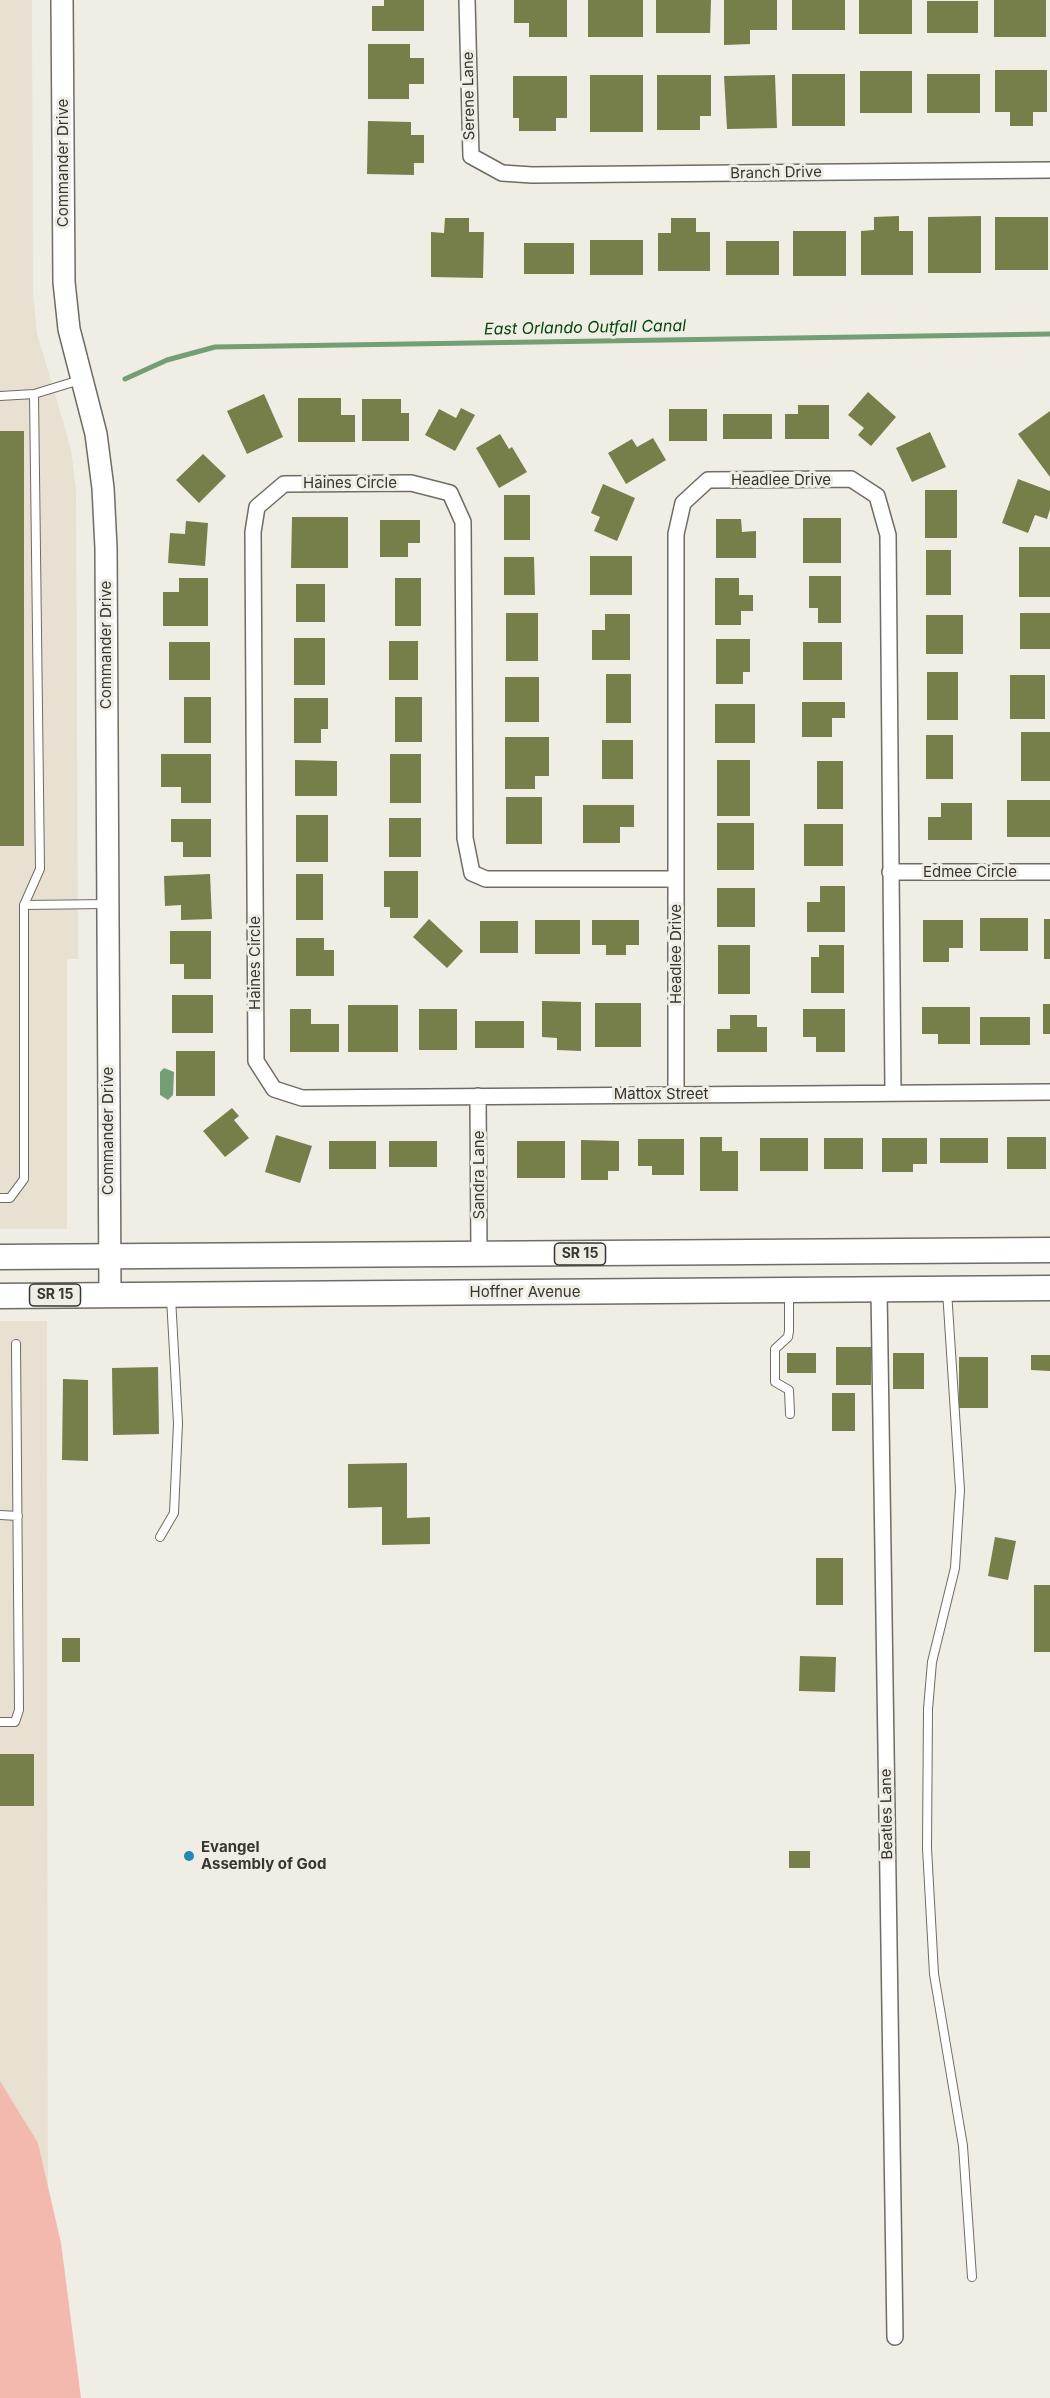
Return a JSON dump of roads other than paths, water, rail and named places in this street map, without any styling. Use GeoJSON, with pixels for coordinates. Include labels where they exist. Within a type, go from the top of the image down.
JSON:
{"type":"FeatureCollection","features":[{"type":"Feature","properties":{"kind":"main road","name":"SR 15"},"geometry":{"type":"LineString","coordinates":[[0,1257],[1050,1250]]}},
{"type":"Feature","properties":{"kind":"main road"},"geometry":{"type":"LineString","coordinates":[[879,1290],[903,1274],[1050,1276]]}},
{"type":"Feature","properties":{"kind":"main road","name":"Hoffner Avenue"},"geometry":{"type":"LineString","coordinates":[[0,1296],[1050,1288]]}},
{"type":"Feature","properties":{"kind":"street","name":"Commander Drive"},"geometry":{"type":"LineString","coordinates":[[62,0],[64,282],[69,329],[96,434],[103,488],[106,560],[110,1294]]}},
{"type":"Feature","properties":{"kind":"street","name":"Serene Lane"},"geometry":{"type":"LineString","coordinates":[[467,0],[471,156],[502,173]]}},
{"type":"Feature","properties":{"kind":"street","name":"Branch Drive"},"geometry":{"type":"LineString","coordinates":[[502,173],[544,175],[1050,170]]}},
{"type":"Feature","properties":{"kind":"street","name":"Headlee Drive"},"geometry":{"type":"LineString","coordinates":[[676,1094],[676,534],[683,503],[708,480],[851,479],[877,496],[888,535],[893,1092]]}},
{"type":"Feature","properties":{"kind":"street","name":"Haines Circle"},"geometry":{"type":"LineString","coordinates":[[274,1089],[255,1061],[253,532],[257,507],[284,484],[411,483],[450,493],[463,522],[465,838],[472,873],[486,879],[676,879]]}},
{"type":"Feature","properties":{"kind":"street","name":"Edmee Circle"},"geometry":{"type":"LineString","coordinates":[[890,872],[1050,872]]}},
{"type":"Feature","properties":{"kind":"street","name":"Mattox Street"},"geometry":{"type":"LineString","coordinates":[[274,1089],[302,1098],[1050,1092]]}},
{"type":"Feature","properties":{"kind":"street","name":"Sandra Lane"},"geometry":{"type":"LineString","coordinates":[[478,1096],[479,1254]]}},
{"type":"Feature","properties":{"kind":"street","name":"Beatles Lane"},"geometry":{"type":"LineString","coordinates":[[879,1290],[895,2337]]}},
{"type":"Feature","properties":{"kind":"lane"},"geometry":{"type":"LineString","coordinates":[[0,396],[34,394],[82,380]]}},
{"type":"Feature","properties":{"kind":"lane"},"geometry":{"type":"LineString","coordinates":[[0,1198],[10,1198],[24,1179],[24,905],[40,868],[34,394]]}},
{"type":"Feature","properties":{"kind":"lane"},"geometry":{"type":"LineString","coordinates":[[24,905],[107,904]]}},
{"type":"Feature","properties":{"kind":"lane"},"geometry":{"type":"LineString","coordinates":[[789,1290],[788,1337],[774,1349],[775,1382],[789,1390],[790,1414]]}},
{"type":"Feature","properties":{"kind":"lane"},"geometry":{"type":"LineString","coordinates":[[947,1290],[960,1490],[955,1568],[932,1662],[928,1709],[927,1848],[934,1974],[963,2146],[972,2277]]}},
{"type":"Feature","properties":{"kind":"lane"},"geometry":{"type":"LineString","coordinates":[[160,1537],[174,1513],[178,1423],[171,1294]]}},
{"type":"Feature","properties":{"kind":"lane"},"geometry":{"type":"LineString","coordinates":[[0,1722],[15,1722],[19,1710],[16,1344]]}},
{"type":"Feature","properties":{"kind":"lane"},"geometry":{"type":"LineString","coordinates":[[0,1515],[18,1516]]}},
{"type":"Feature","properties":{"kind":"waterway","name":"East Orlando Outfall Canal"},"geometry":{"type":"LineString","coordinates":[[125,379],[167,360],[215,347],[1050,334]]}},
{"type":"Feature","properties":{"kind":"place","name":"Evangel Assembly of God"},"geometry":{"type":"Point","coordinates":[189,1856]}}]}
